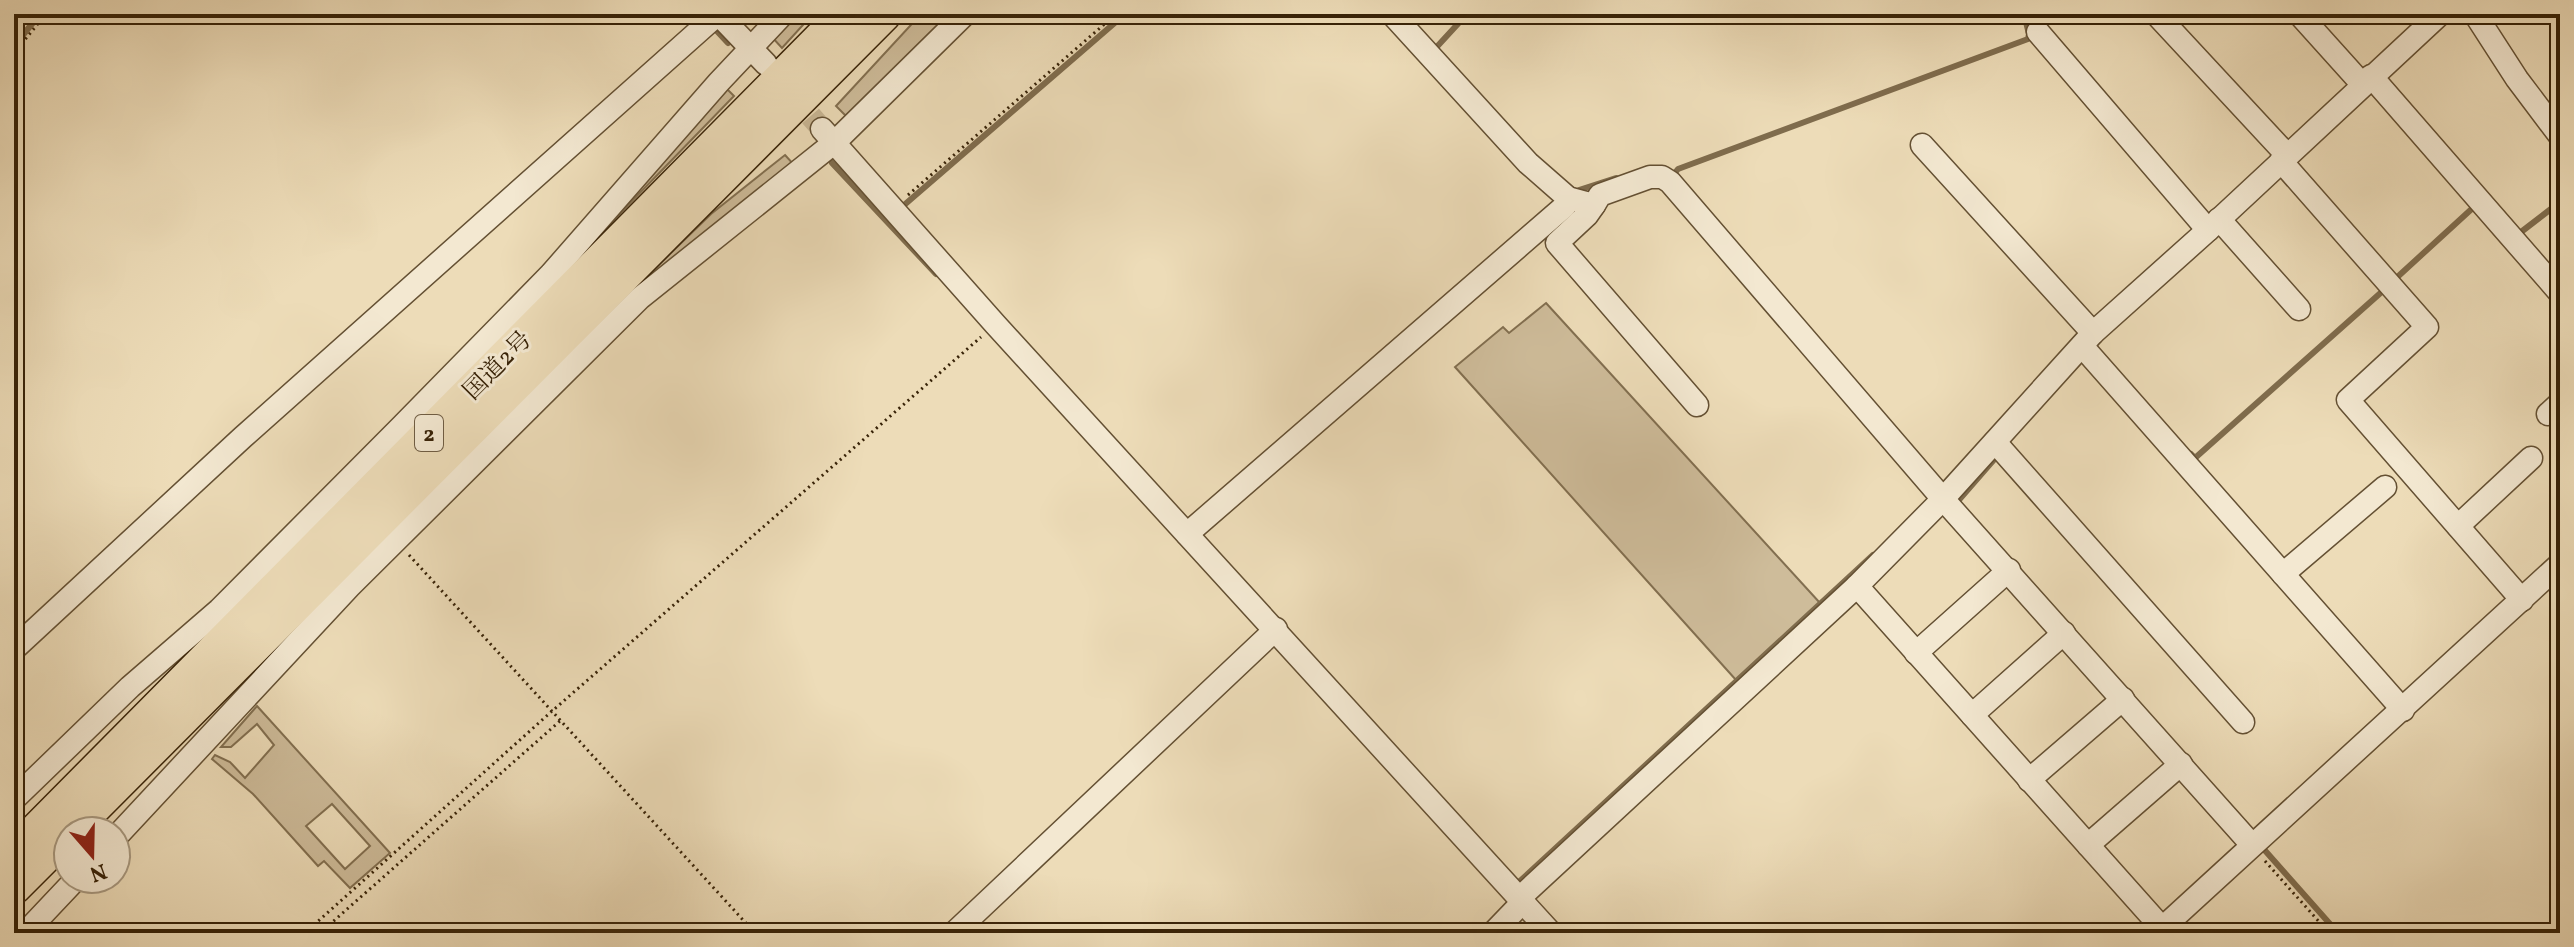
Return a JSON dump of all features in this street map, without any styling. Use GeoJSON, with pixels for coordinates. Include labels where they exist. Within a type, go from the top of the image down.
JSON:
{"type":"FeatureCollection","features":[{"type":"Feature","properties":{"kind":"highway"},"geometry":{"type":"LineString","coordinates":[[726,134],[833,14]]}},
{"type":"Feature","properties":{"kind":"highway","name":"国道2号"},"geometry":{"type":"LineString","coordinates":[[14,853],[845,14]]}},
{"type":"Feature","properties":{"kind":"highway","name":"国道2号"},"geometry":{"type":"LineString","coordinates":[[86,815],[884,14]]}},
{"type":"Feature","properties":{"kind":"highway","name":"国道2号"},"geometry":{"type":"LineString","coordinates":[[14,887],[52,849]]}},
{"type":"Feature","properties":{"kind":"street"},"geometry":{"type":"LineString","coordinates":[[14,799],[120,696],[219,610],[551,274],[758,57],[783,14]]}},
{"type":"Feature","properties":{"kind":"street"},"geometry":{"type":"LineString","coordinates":[[132,819],[252,688],[395,541],[640,298],[965,14]]}},
{"type":"Feature","properties":{"kind":"street"},"geometry":{"type":"LineString","coordinates":[[1392,14],[1528,163],[1579,200],[1587,215],[1557,243],[1697,405]]}},
{"type":"Feature","properties":{"kind":"street"},"geometry":{"type":"LineString","coordinates":[[2156,14],[2284,158],[2427,327],[2348,400],[2522,600]]}},
{"type":"Feature","properties":{"kind":"street"},"geometry":{"type":"LineString","coordinates":[[2299,14],[2366,80],[2560,293]]}},
{"type":"Feature","properties":{"kind":"street"},"geometry":{"type":"LineString","coordinates":[[1493,933],[2000,447],[2088,347],[2214,224],[2440,14]]}},
{"type":"Feature","properties":{"kind":"street"},"geometry":{"type":"LineString","coordinates":[[2475,14],[2517,79],[2560,136]]}},
{"type":"Feature","properties":{"kind":"street"},"geometry":{"type":"LineString","coordinates":[[14,649],[243,437],[714,18],[758,57]]}},
{"type":"Feature","properties":{"kind":"street"},"geometry":{"type":"LineString","coordinates":[[2038,32],[2214,224],[2299,309]]}},
{"type":"Feature","properties":{"kind":"street"},"geometry":{"type":"LineString","coordinates":[[829,135],[891,209],[1187,534],[1270,634],[1517,907],[1551,933]]}},
{"type":"Feature","properties":{"kind":"street"},"geometry":{"type":"LineString","coordinates":[[1922,145],[2088,347],[2403,710]]}},
{"type":"Feature","properties":{"kind":"street"},"geometry":{"type":"LineString","coordinates":[[1187,534],[1565,206],[1650,177],[1662,177],[1670,182],[1943,499],[2255,850]]}},
{"type":"Feature","properties":{"kind":"street"},"geometry":{"type":"LineString","coordinates":[[2000,447],[2243,722]]}},
{"type":"Feature","properties":{"kind":"street"},"geometry":{"type":"LineString","coordinates":[[2458,526],[2531,458]]}},
{"type":"Feature","properties":{"kind":"street"},"geometry":{"type":"LineString","coordinates":[[2283,574],[2385,487]]}},
{"type":"Feature","properties":{"kind":"street"},"geometry":{"type":"LineString","coordinates":[[1857,586],[2088,845],[2160,931],[2255,850],[2560,564]]}},
{"type":"Feature","properties":{"kind":"street"},"geometry":{"type":"LineString","coordinates":[[1916,653],[2009,570]]}},
{"type":"Feature","properties":{"kind":"street"},"geometry":{"type":"LineString","coordinates":[[1972,715],[2064,633]]}},
{"type":"Feature","properties":{"kind":"street"},"geometry":{"type":"LineString","coordinates":[[954,933],[1270,634]]}},
{"type":"Feature","properties":{"kind":"street"},"geometry":{"type":"LineString","coordinates":[[2029,780],[2123,699]]}},
{"type":"Feature","properties":{"kind":"street"},"geometry":{"type":"LineString","coordinates":[[2088,845],[2181,764]]}},
{"type":"Feature","properties":{"kind":"street"},"geometry":{"type":"LineString","coordinates":[[25,933],[61,895]]}},
{"type":"Feature","properties":{"kind":"path"},"geometry":{"type":"LineString","coordinates":[[14,53],[46,14]]}},
{"type":"Feature","properties":{"kind":"path"},"geometry":{"type":"LineString","coordinates":[[891,209],[1116,14]]}},
{"type":"Feature","properties":{"kind":"path"},"geometry":{"type":"LineString","coordinates":[[305,933],[551,712],[984,334]]}},
{"type":"Feature","properties":{"kind":"path"},"geometry":{"type":"LineString","coordinates":[[395,541],[755,933]]}},
{"type":"Feature","properties":{"kind":"path"},"geometry":{"type":"LineString","coordinates":[[320,933],[560,721]]}},
{"type":"Feature","properties":{"kind":"path"},"geometry":{"type":"LineString","coordinates":[[2255,850],[2329,933]]}},
{"type":"Feature","properties":{"kind":"shaded area"},"geometry":{"type":"Polygon","coordinates":[[[792,14],[813,14],[782,48],[771,36],[792,14]]]}},
{"type":"Feature","properties":{"kind":"shaded area"},"geometry":{"type":"Polygon","coordinates":[[[921,14],[953,14],[849,119],[836,106],[921,14]]]}},
{"type":"Feature","properties":{"kind":"shaded area"},"geometry":{"type":"Polygon","coordinates":[[[725,87],[734,96],[600,234],[725,87]]]}},
{"type":"Feature","properties":{"kind":"shaded area"},"geometry":{"type":"Polygon","coordinates":[[[785,155],[796,167],[640,287],[640,283],[711,214],[785,155]]]}},
{"type":"Feature","properties":{"kind":"shaded area"},"geometry":{"type":"Polygon","coordinates":[[[1546,303],[1820,603],[1736,680],[1455,367],[1503,327],[1509,333],[1546,303]]]}},
{"type":"Feature","properties":{"kind":"shaded area"},"geometry":{"type":"Polygon","coordinates":[[[257,706],[390,853],[350,888],[324,861],[318,866],[253,794],[212,759],[215,755],[230,762],[245,778],[274,745],[257,724],[231,747],[221,747],[257,706]],[[332,804],[306,826],[345,869],[370,846],[332,804]]]}},
{"type":"Feature","properties":{"kind":"waterway"},"geometry":{"type":"LineString","coordinates":[[14,46],[40,14]]}},
{"type":"Feature","properties":{"kind":"waterway"},"geometry":{"type":"LineString","coordinates":[[701,14],[728,43]]}},
{"type":"Feature","properties":{"kind":"waterway"},"geometry":{"type":"LineString","coordinates":[[903,206],[1125,14]]}},
{"type":"Feature","properties":{"kind":"waterway"},"geometry":{"type":"LineString","coordinates":[[1433,51],[1467,14]]}},
{"type":"Feature","properties":{"kind":"waterway"},"geometry":{"type":"LineString","coordinates":[[1674,174],[1678,169],[2028,39],[2024,14]]}},
{"type":"Feature","properties":{"kind":"waterway"},"geometry":{"type":"LineString","coordinates":[[832,163],[936,274]]}},
{"type":"Feature","properties":{"kind":"waterway"},"geometry":{"type":"LineString","coordinates":[[1577,195],[1579,190],[1616,178]]}},
{"type":"Feature","properties":{"kind":"waterway"},"geometry":{"type":"LineString","coordinates":[[2521,232],[2560,202]]}},
{"type":"Feature","properties":{"kind":"waterway"},"geometry":{"type":"LineString","coordinates":[[2393,281],[2476,205]]}},
{"type":"Feature","properties":{"kind":"waterway"},"geometry":{"type":"LineString","coordinates":[[2191,454],[2195,458],[2385,289]]}},
{"type":"Feature","properties":{"kind":"waterway"},"geometry":{"type":"LineString","coordinates":[[1958,501],[1998,455]]}},
{"type":"Feature","properties":{"kind":"waterway"},"geometry":{"type":"LineString","coordinates":[[1519,882],[1873,555]]}},
{"type":"Feature","properties":{"kind":"waterway"},"geometry":{"type":"LineString","coordinates":[[2261,846],[2338,933]]}},
{"type":"Feature","properties":{"kind":"tunnel"},"geometry":{"type":"LineString","coordinates":[[789,91],[822,129]]}}]}
